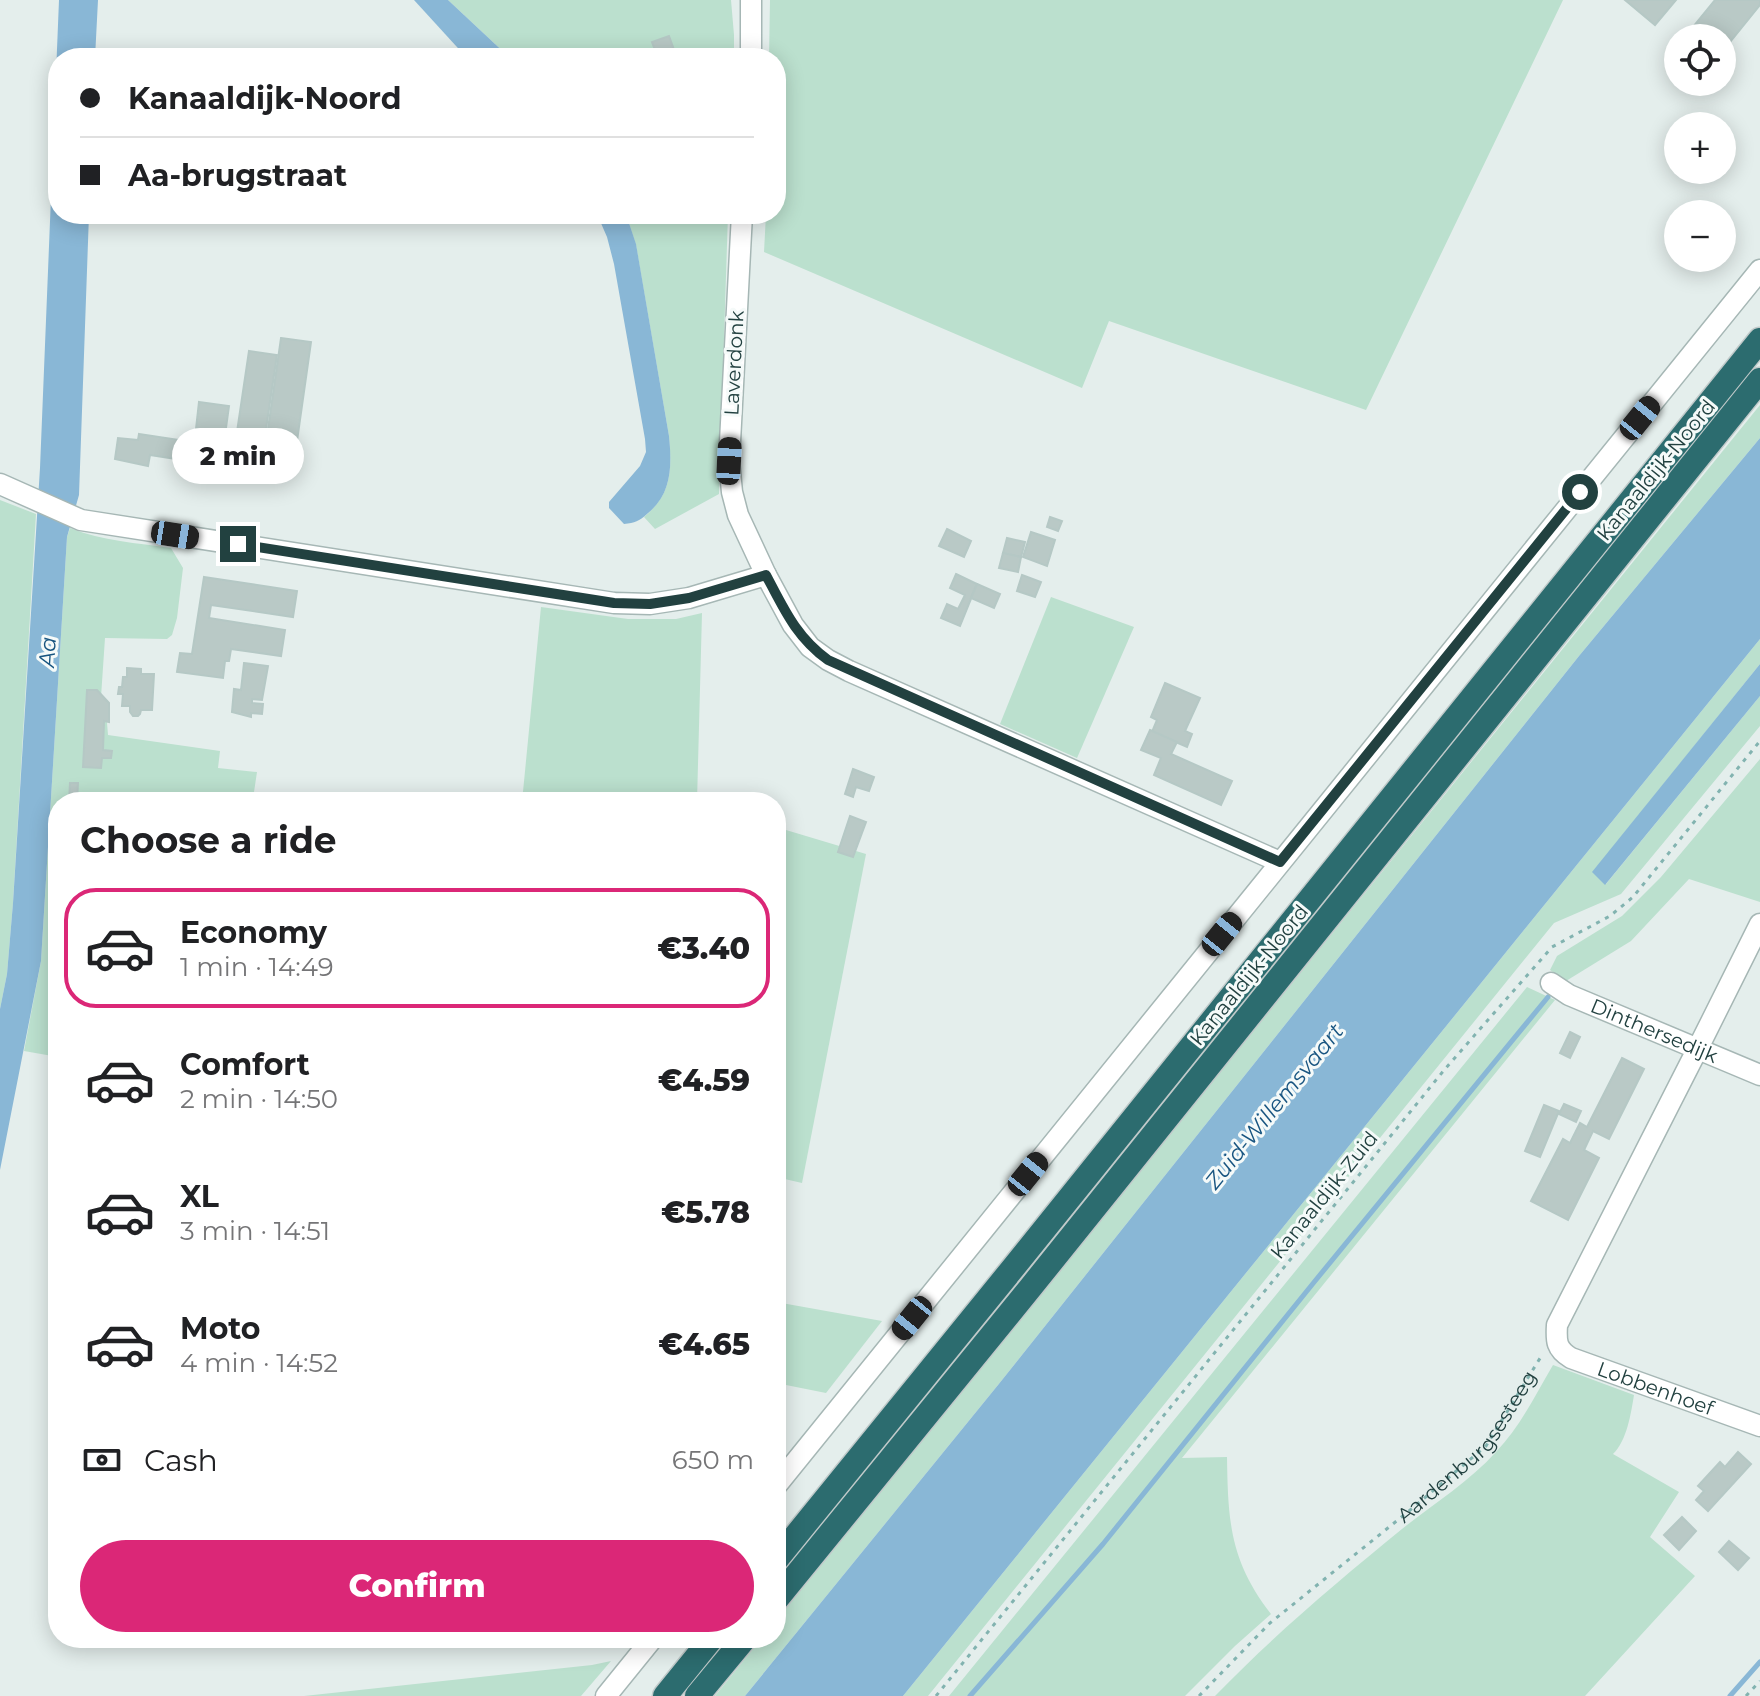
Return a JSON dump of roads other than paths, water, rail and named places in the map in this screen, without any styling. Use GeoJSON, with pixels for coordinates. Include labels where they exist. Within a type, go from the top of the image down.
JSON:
{"type":"FeatureCollection","features":[{"type":"Feature","properties":{"kind":"highway","name":"Kanaaldijk-Noord"},"geometry":{"type":"LineString","coordinates":[[786,1548],[1760,340]]}},
{"type":"Feature","properties":{"kind":"highway","name":"Kanaaldijk-Noord"},"geometry":{"type":"LineString","coordinates":[[786,1588],[1760,380]]}},
{"type":"Feature","properties":{"kind":"highway"},"geometry":{"type":"LineString","coordinates":[[665,1696],[704,1648]]}},
{"type":"Feature","properties":{"kind":"highway"},"geometry":{"type":"LineString","coordinates":[[697,1696],[737,1648]]}},
{"type":"Feature","properties":{"kind":"street"},"geometry":{"type":"LineString","coordinates":[[751,0],[751,48]]}},
{"type":"Feature","properties":{"kind":"street","name":"Laverdonk"},"geometry":{"type":"LineString","coordinates":[[741,224],[729,461],[732,492],[738,515],[766,575],[793,625],[810,647],[828,660],[1280,862]]}},
{"type":"Feature","properties":{"kind":"street"},"geometry":{"type":"LineString","coordinates":[[786,1474],[1760,270]]}},
{"type":"Feature","properties":{"kind":"street"},"geometry":{"type":"LineString","coordinates":[[0,484],[81,520],[614,603],[650,604],[689,598],[766,575]]}},
{"type":"Feature","properties":{"kind":"street"},"geometry":{"type":"LineString","coordinates":[[1698,1048],[1760,924]]}},
{"type":"Feature","properties":{"kind":"street","name":"Dinthersedijk"},"geometry":{"type":"LineString","coordinates":[[1551,983],[1569,995],[1760,1075]]}},
{"type":"Feature","properties":{"kind":"street","name":"Lobbenhoef"},"geometry":{"type":"LineString","coordinates":[[1698,1048],[1557,1325],[1556,1342],[1571,1358],[1760,1426]]}},
{"type":"Feature","properties":{"kind":"street"},"geometry":{"type":"LineString","coordinates":[[606,1696],[645,1648]]}},
{"type":"Feature","properties":{"kind":"water"},"geometry":{"type":"Polygon","coordinates":[[[59,0],[98,0],[96,48],[57,48],[59,0]]]}},
{"type":"Feature","properties":{"kind":"water"},"geometry":{"type":"Polygon","coordinates":[[[414,0],[448,0],[499,48],[458,48],[414,0]]]}},
{"type":"Feature","properties":{"kind":"water","name":"Aa"},"geometry":{"type":"Polygon","coordinates":[[[50,224],[89,224],[79,495],[67,537],[51,792],[48,792],[41,961],[0,1170],[0,1009],[7,974],[13,903],[40,468],[50,224]]]}},
{"type":"Feature","properties":{"kind":"water"},"geometry":{"type":"Polygon","coordinates":[[[601,224],[629,224],[636,244],[669,436],[670,469],[661,498],[642,518],[624,524],[609,508],[609,502],[640,466],[646,452],[607,237],[601,224]]]}},
{"type":"Feature","properties":{"kind":"water","name":"Zuid-Willemsvaart"},"geometry":{"type":"Polygon","coordinates":[[[1760,438],[1760,639],[903,1696],[745,1696],[998,1385],[1579,656],[1760,438]]]}},
{"type":"Feature","properties":{"kind":"water"},"geometry":{"type":"Polygon","coordinates":[[[1760,664],[1760,696],[1605,885],[1592,872],[1760,664]]]}},
{"type":"Feature","properties":{"kind":"waterway"},"geometry":{"type":"LineString","coordinates":[[970,1696],[1103,1544],[1548,997]]}},
{"type":"Feature","properties":{"kind":"waterway"},"geometry":{"type":"LineString","coordinates":[[1730,1696],[1760,1662]]}}]}
